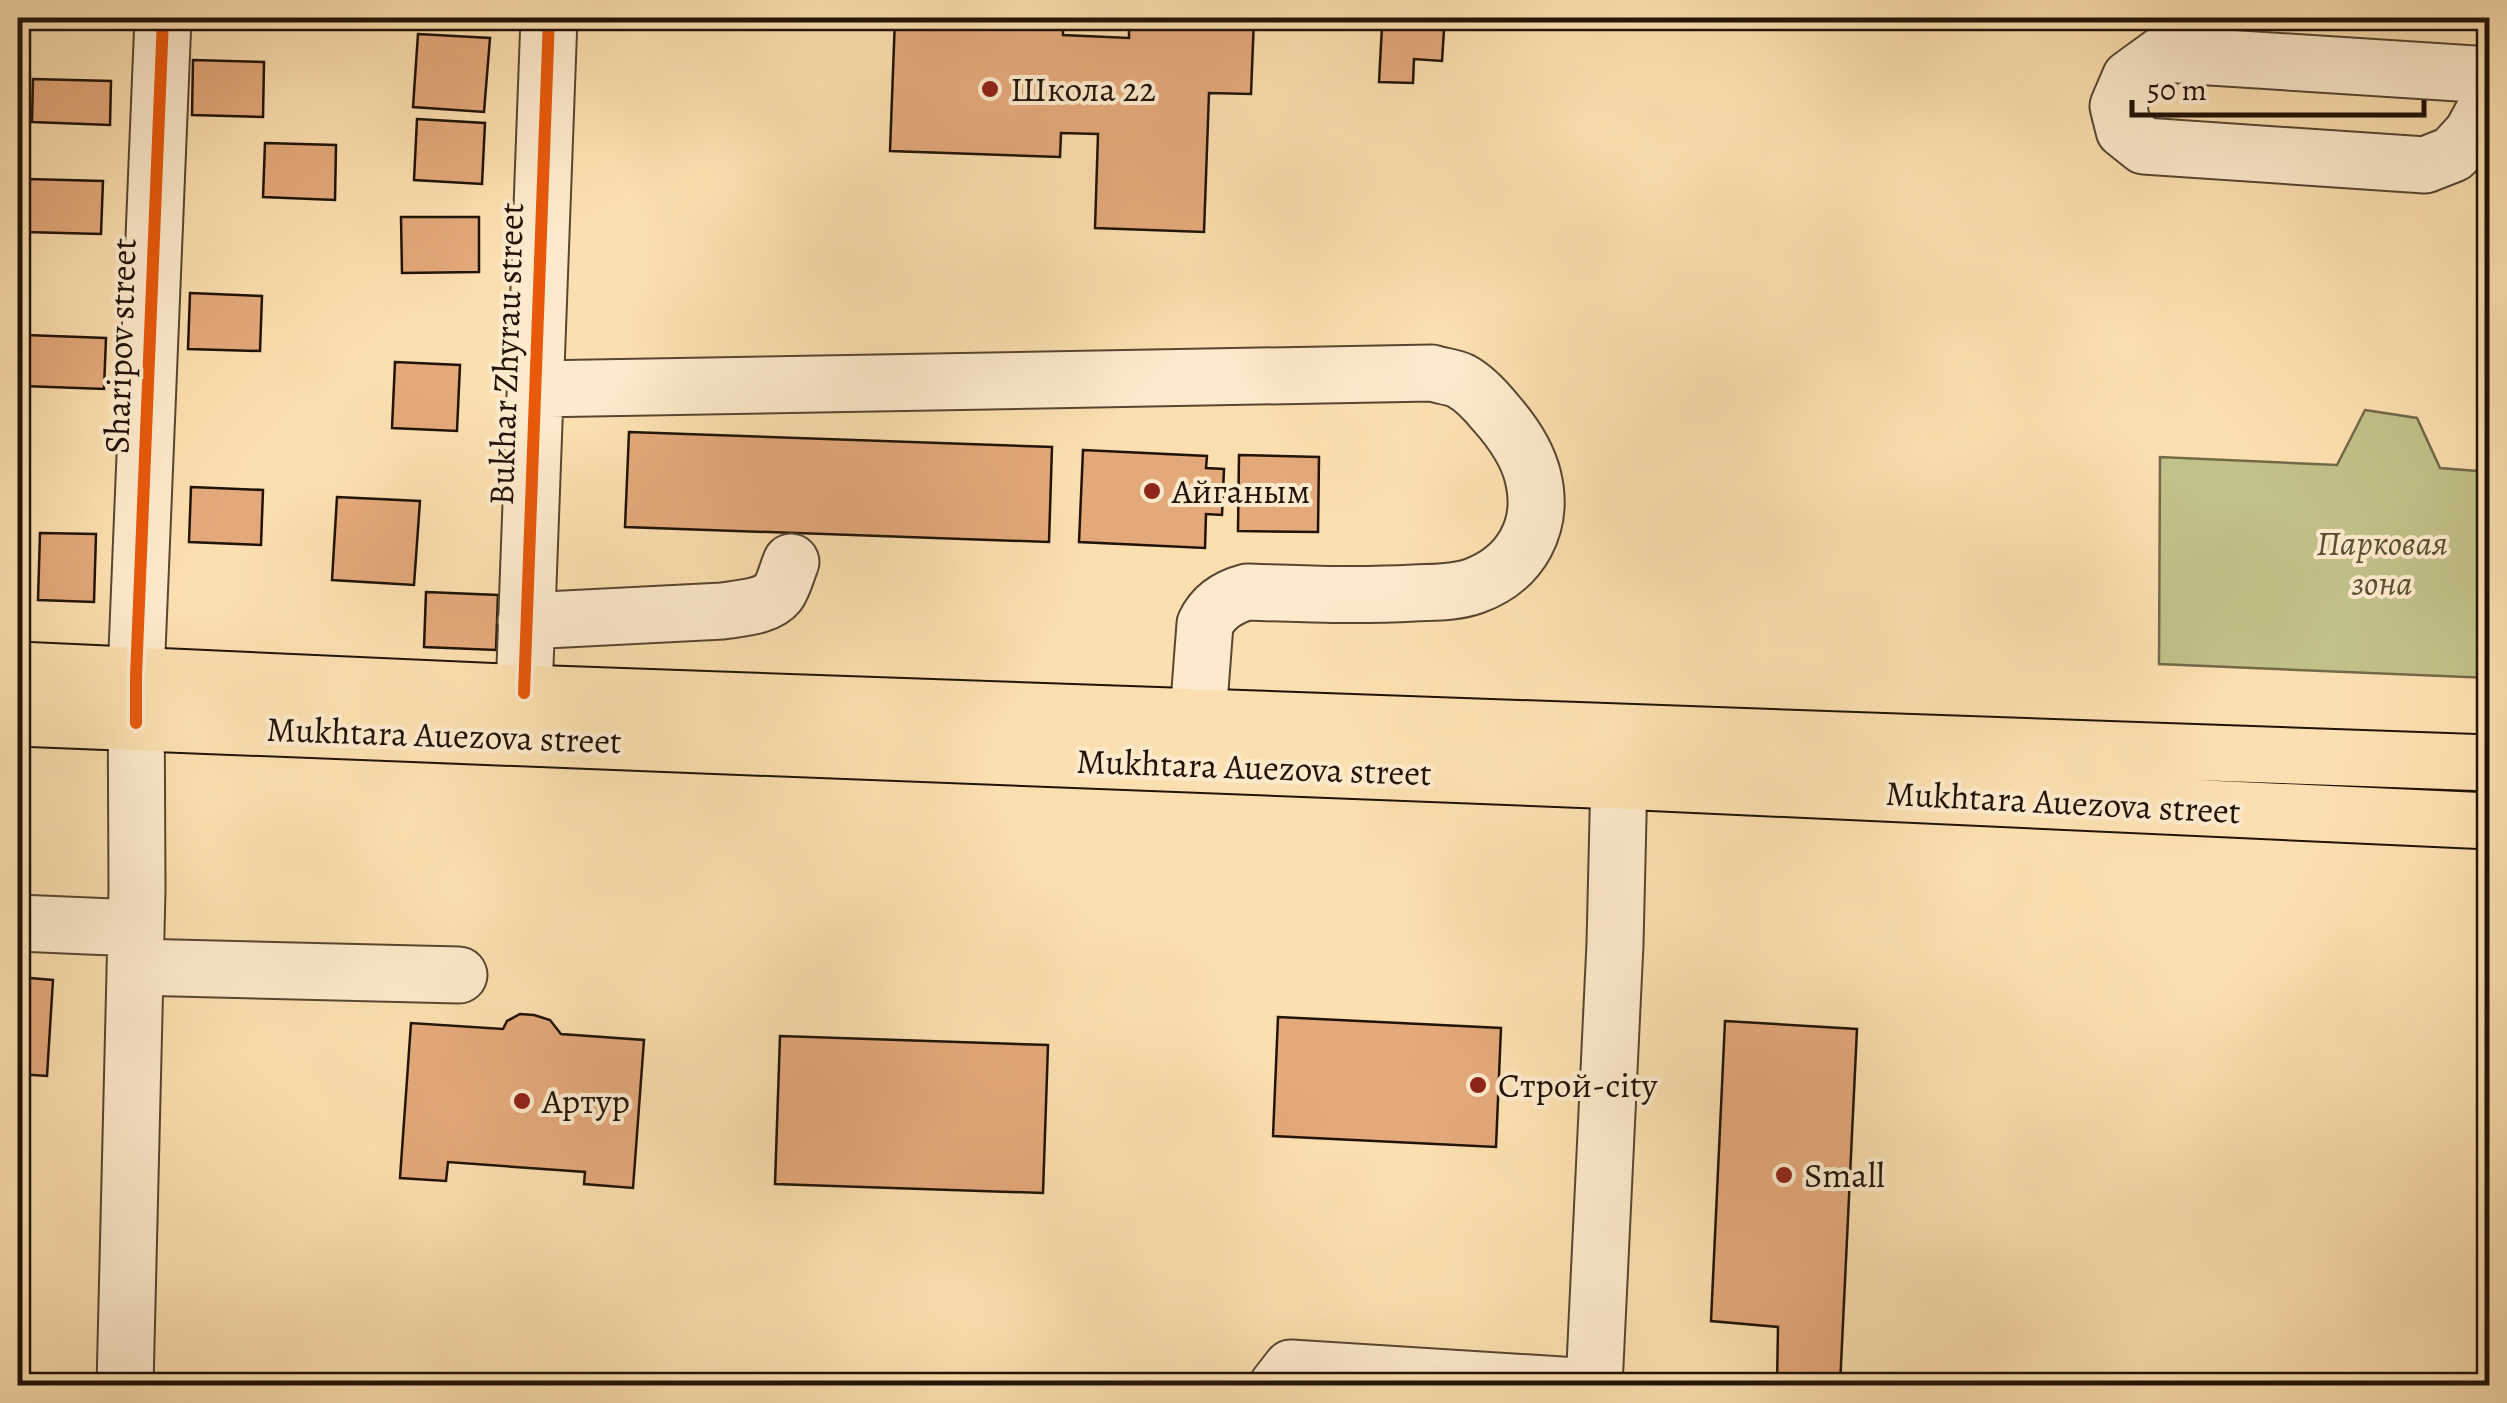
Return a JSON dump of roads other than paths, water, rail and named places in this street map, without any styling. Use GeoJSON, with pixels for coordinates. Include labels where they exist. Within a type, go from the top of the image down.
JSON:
{"type":"FeatureCollection","features":[{"type":"Feature","properties":{"kind":"main road","name":"Mukhtara Auezova street"},"geometry":{"type":"LineString","coordinates":[[18,670],[136,700],[1620,756],[2490,763]]}},
{"type":"Feature","properties":{"kind":"main road","name":"Mukhtara Auezova street"},"geometry":{"type":"LineString","coordinates":[[18,718],[136,700],[524,693],[1198,716],[1620,756],[2490,821]]}},
{"type":"Feature","properties":{"kind":"street","name":"Sharipov street"},"geometry":{"type":"LineString","coordinates":[[125,1386],[136,700],[164,18]]}},
{"type":"Feature","properties":{"kind":"street","name":"Bukhar Zhyrau street"},"geometry":{"type":"LineString","coordinates":[[524,693],[549,18]]}},
{"type":"Feature","properties":{"kind":"street"},"geometry":{"type":"LineString","coordinates":[[2490,75],[2163,54],[2130,78],[2118,106],[2124,130],[2144,146],[2425,164],[2453,154],[2472,132],[2490,100]]}},
{"type":"Feature","properties":{"kind":"street"},"geometry":{"type":"LineString","coordinates":[[535,390],[1432,373],[1461,381],[1485,400],[1508,427],[1533,478],[1535,506],[1531,528],[1523,551],[1511,566],[1476,586],[1456,592],[1363,596],[1247,592],[1233,596],[1210,612],[1205,624],[1198,716]]}},
{"type":"Feature","properties":{"kind":"street"},"geometry":{"type":"LineString","coordinates":[[526,621],[724,611],[754,605],[778,593],[791,562]]}},
{"type":"Feature","properties":{"kind":"street"},"geometry":{"type":"LineString","coordinates":[[1594,1386],[1616,944],[1620,756]]}},
{"type":"Feature","properties":{"kind":"street"},"geometry":{"type":"LineString","coordinates":[[18,923],[135,948],[459,975]]}},
{"type":"Feature","properties":{"kind":"street"},"geometry":{"type":"LineString","coordinates":[[1277,1386],[1291,1368],[1577,1386]]}},
{"type":"Feature","properties":{"kind":"place","name":"Школа 22"},"geometry":{"type":"Point","coordinates":[990,89]}},
{"type":"Feature","properties":{"kind":"place","name":"Айганым"},"geometry":{"type":"Point","coordinates":[1152,491]}},
{"type":"Feature","properties":{"kind":"place","name":"Строй-city"},"geometry":{"type":"Point","coordinates":[1478,1085]}},
{"type":"Feature","properties":{"kind":"place","name":"Артур"},"geometry":{"type":"Point","coordinates":[522,1101]}},
{"type":"Feature","properties":{"kind":"place","name":"Small"},"geometry":{"type":"Point","coordinates":[1784,1175]}},
{"type":"Feature","properties":{"kind":"park label","name":"Парковая зона"},"geometry":{"type":"Point","coordinates":[2382,563]}}]}
